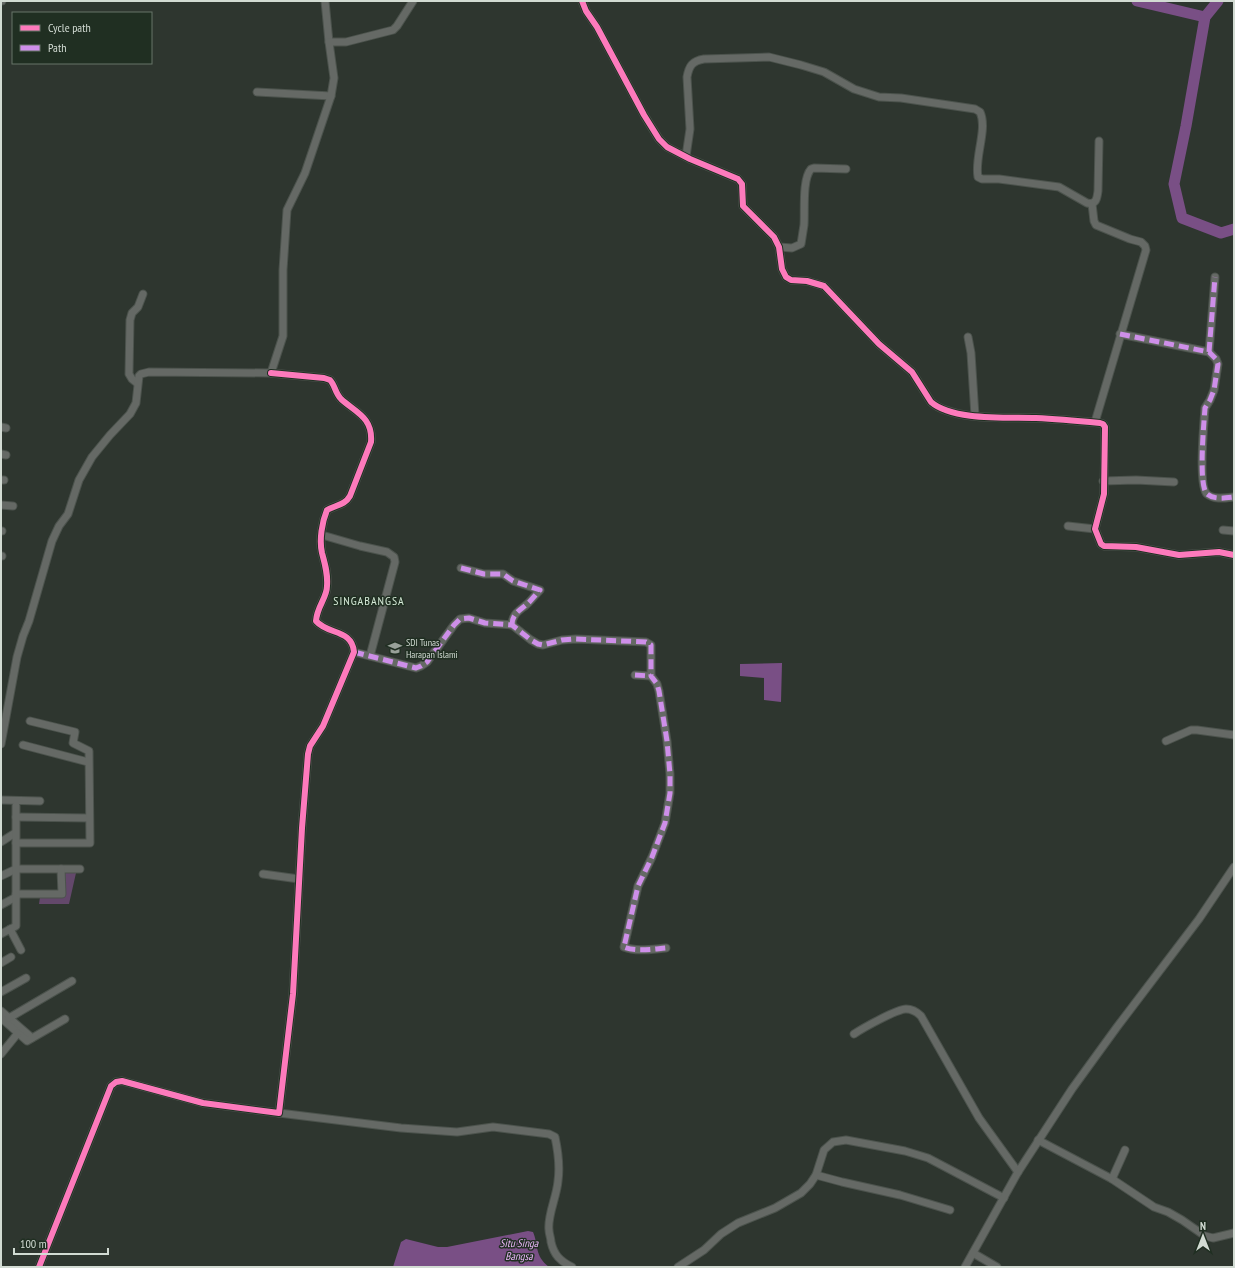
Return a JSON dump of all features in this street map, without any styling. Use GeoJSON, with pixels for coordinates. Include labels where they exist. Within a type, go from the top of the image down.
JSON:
{"type":"FeatureCollection","features":[{"type":"Feature","properties":{"kind":"street"},"geometry":{"type":"LineString","coordinates":[[271,373],[283,336],[283,270],[287,210],[305,173],[331,96],[334,78],[325,1]]}},
{"type":"Feature","properties":{"kind":"street"},"geometry":{"type":"LineString","coordinates":[[329,42],[346,42],[393,30],[413,1]]}},
{"type":"Feature","properties":{"kind":"street"},"geometry":{"type":"LineString","coordinates":[[582,1],[586,11],[598,27],[644,115],[659,139],[667,147],[700,164],[738,178],[742,184],[743,206],[770,233],[779,247],[782,268],[786,277],[791,280],[807,281],[824,286],[879,344],[912,372],[928,399],[935,406],[948,412],[975,416],[1036,418],[1095,422],[1103,424],[1105,427],[1104,494],[1095,529],[1101,544],[1104,546],[1136,548],[1179,555],[1219,552],[1234,555]]}},
{"type":"Feature","properties":{"kind":"street"},"geometry":{"type":"LineString","coordinates":[[686,156],[690,129],[687,77],[688,70],[692,64],[696,60],[704,59],[769,57],[801,64],[824,72],[854,89],[879,97],[901,98],[975,109],[980,112],[982,122],[978,153],[978,177],[1059,187],[1087,203],[1092,204]]}},
{"type":"Feature","properties":{"kind":"street"},"geometry":{"type":"LineString","coordinates":[[257,92],[331,96]]}},
{"type":"Feature","properties":{"kind":"street"},"geometry":{"type":"LineString","coordinates":[[1095,422],[1120,334],[1145,255],[1145,246],[1141,242],[1096,225],[1094,221],[1092,204],[1097,198],[1098,191],[1099,141]]}},
{"type":"Feature","properties":{"kind":"street"},"geometry":{"type":"LineString","coordinates":[[779,247],[792,248],[800,244],[804,227],[806,181],[808,172],[811,168],[846,170]]}},
{"type":"Feature","properties":{"kind":"street"},"geometry":{"type":"LineString","coordinates":[[1209,352],[1215,277]]}},
{"type":"Feature","properties":{"kind":"street"},"geometry":{"type":"LineString","coordinates":[[137,383],[129,374],[130,320],[132,313],[138,307],[143,294]]}},
{"type":"Feature","properties":{"kind":"street"},"geometry":{"type":"LineString","coordinates":[[1120,334],[1209,352],[1216,359],[1218,364],[1214,390],[1205,408],[1202,472],[1204,490],[1207,494],[1213,497],[1234,497]]}},
{"type":"Feature","properties":{"kind":"street"},"geometry":{"type":"LineString","coordinates":[[968,337],[971,353],[975,416]]}},
{"type":"Feature","properties":{"kind":"street"},"geometry":{"type":"LineString","coordinates":[[1,744],[17,657],[52,541],[59,526],[68,514],[79,480],[92,458],[135,407],[139,376],[149,372],[271,373],[324,378],[330,380],[339,396],[360,413],[370,430],[371,442],[350,496],[347,501],[327,510],[322,526],[322,551],[328,585],[327,592],[317,610],[316,621],[319,625],[343,635],[350,640],[353,645],[354,652],[323,726],[310,746],[303,821],[293,994],[280,1113]]}},
{"type":"Feature","properties":{"kind":"street"},"geometry":{"type":"LineString","coordinates":[[1103,481],[1136,480],[1174,482]]}},
{"type":"Feature","properties":{"kind":"street"},"geometry":{"type":"LineString","coordinates":[[1,505],[13,506]]}},
{"type":"Feature","properties":{"kind":"street"},"geometry":{"type":"LineString","coordinates":[[1068,526],[1095,529]]}},
{"type":"Feature","properties":{"kind":"street"},"geometry":{"type":"LineString","coordinates":[[1223,530],[1234,531]]}},
{"type":"Feature","properties":{"kind":"street"},"geometry":{"type":"LineString","coordinates":[[322,535],[387,552],[394,557],[395,562],[370,656]]}},
{"type":"Feature","properties":{"kind":"street"},"geometry":{"type":"LineString","coordinates":[[461,568],[484,574],[503,574],[513,580],[540,590],[527,604],[518,610],[512,620],[512,625]]}},
{"type":"Feature","properties":{"kind":"street"},"geometry":{"type":"LineString","coordinates":[[354,652],[416,668],[427,662],[460,619],[469,618],[486,623],[512,625],[538,644],[544,645],[562,640],[576,639],[648,643],[651,645],[651,676],[657,684],[667,741],[670,793],[665,823],[652,857],[638,886],[624,947],[643,949],[666,948]]}},
{"type":"Feature","properties":{"kind":"street"},"geometry":{"type":"LineString","coordinates":[[635,675],[651,676]]}},
{"type":"Feature","properties":{"kind":"street"},"geometry":{"type":"LineString","coordinates":[[16,843],[90,843],[89,751],[73,743],[75,732],[30,721]]}},
{"type":"Feature","properties":{"kind":"street"},"geometry":{"type":"LineString","coordinates":[[1166,741],[1191,730],[1234,735]]}},
{"type":"Feature","properties":{"kind":"street"},"geometry":{"type":"LineString","coordinates":[[23,745],[88,762]]}},
{"type":"Feature","properties":{"kind":"street"},"geometry":{"type":"LineString","coordinates":[[1,800],[40,801]]}},
{"type":"Feature","properties":{"kind":"street"},"geometry":{"type":"LineString","coordinates":[[1,934],[16,926],[16,806]]}},
{"type":"Feature","properties":{"kind":"street"},"geometry":{"type":"LineString","coordinates":[[16,818],[89,818]]}},
{"type":"Feature","properties":{"kind":"street"},"geometry":{"type":"LineString","coordinates":[[1,842],[15,833]]}},
{"type":"Feature","properties":{"kind":"street"},"geometry":{"type":"LineString","coordinates":[[965,1267],[1018,1172],[1072,1089],[1199,919],[1234,867]]}},
{"type":"Feature","properties":{"kind":"street"},"geometry":{"type":"LineString","coordinates":[[1,876],[16,868],[80,869]]}},
{"type":"Feature","properties":{"kind":"street"},"geometry":{"type":"LineString","coordinates":[[1,905],[16,895],[62,894],[61,869]]}},
{"type":"Feature","properties":{"kind":"street"},"geometry":{"type":"LineString","coordinates":[[263,874],[299,880]]}},
{"type":"Feature","properties":{"kind":"street"},"geometry":{"type":"LineString","coordinates":[[10,929],[21,950]]}},
{"type":"Feature","properties":{"kind":"street"},"geometry":{"type":"LineString","coordinates":[[1,963],[11,957]]}},
{"type":"Feature","properties":{"kind":"street"},"geometry":{"type":"LineString","coordinates":[[1,992],[26,978]]}},
{"type":"Feature","properties":{"kind":"street"},"geometry":{"type":"LineString","coordinates":[[9,1018],[72,982]]}},
{"type":"Feature","properties":{"kind":"street"},"geometry":{"type":"LineString","coordinates":[[854,1034],[870,1024],[904,1009],[914,1011],[921,1016],[979,1118],[1018,1172]]}},
{"type":"Feature","properties":{"kind":"street"},"geometry":{"type":"LineString","coordinates":[[1,1011],[32,1038]]}},
{"type":"Feature","properties":{"kind":"street"},"geometry":{"type":"LineString","coordinates":[[1,1018],[27,1041],[65,1020]]}},
{"type":"Feature","properties":{"kind":"street"},"geometry":{"type":"LineString","coordinates":[[1,1054],[18,1033]]}},
{"type":"Feature","properties":{"kind":"street"},"geometry":{"type":"LineString","coordinates":[[39,1267],[111,1086],[116,1082],[122,1081],[203,1103],[280,1113],[401,1128],[457,1132],[493,1127],[549,1134],[555,1137],[559,1174],[549,1221],[549,1229],[556,1255],[562,1262],[572,1267]]}},
{"type":"Feature","properties":{"kind":"street"},"geometry":{"type":"LineString","coordinates":[[678,1267],[704,1250],[721,1234],[738,1223],[775,1208],[801,1193],[816,1175],[824,1150],[833,1142],[846,1140],[905,1151],[928,1158],[1004,1198]]}},
{"type":"Feature","properties":{"kind":"street"},"geometry":{"type":"LineString","coordinates":[[1038,1140],[1112,1179],[1150,1205],[1168,1212],[1205,1236],[1213,1238],[1234,1233]]}},
{"type":"Feature","properties":{"kind":"street"},"geometry":{"type":"LineString","coordinates":[[1112,1179],[1125,1150]]}},
{"type":"Feature","properties":{"kind":"street"},"geometry":{"type":"LineString","coordinates":[[816,1175],[836,1181],[900,1195],[950,1210]]}},
{"type":"Feature","properties":{"kind":"street"},"geometry":{"type":"LineString","coordinates":[[973,1253],[997,1267]]}},
{"type":"Feature","properties":{"kind":"shaded area"},"geometry":{"type":"Polygon","coordinates":[[[64,872],[76,873],[69,904],[39,904],[40,897],[64,897],[64,872]]]}},
{"type":"Feature","properties":{"kind":"water"},"geometry":{"type":"Polygon","coordinates":[[[782,663],[781,702],[764,700],[764,678],[740,676],[740,664],[782,663]]]}},
{"type":"Feature","properties":{"kind":"water","name":"Situ Singa Bangsa"},"geometry":{"type":"Polygon","coordinates":[[[528,1231],[533,1232],[539,1254],[544,1263],[549,1267],[393,1267],[401,1242],[406,1239],[438,1247],[447,1247],[528,1231]]]}},
{"type":"Feature","properties":{"kind":"waterway"},"geometry":{"type":"LineString","coordinates":[[1137,1],[1205,17]]}},
{"type":"Feature","properties":{"kind":"waterway"},"geometry":{"type":"LineString","coordinates":[[1218,1],[1205,17],[1186,126],[1174,184],[1182,218],[1221,233],[1234,229]]}},
{"type":"Feature","properties":{"kind":"marked path"},"geometry":{"type":"LineString","coordinates":[[1209,352],[1215,277]]}},
{"type":"Feature","properties":{"kind":"marked path"},"geometry":{"type":"LineString","coordinates":[[1120,334],[1209,352],[1216,359],[1218,364],[1214,390],[1205,408],[1202,453],[1204,489],[1207,494],[1213,497],[1234,497]]}},
{"type":"Feature","properties":{"kind":"marked path"},"geometry":{"type":"LineString","coordinates":[[461,568],[484,574],[503,574],[513,581],[540,590],[516,613],[513,618],[512,625]]}},
{"type":"Feature","properties":{"kind":"marked path"},"geometry":{"type":"LineString","coordinates":[[354,652],[416,668],[427,662],[460,619],[469,618],[485,623],[512,625],[531,640],[543,645],[562,640],[576,639],[646,642],[651,645],[651,676],[657,684],[659,691],[667,741],[670,793],[665,823],[652,857],[638,886],[624,947],[639,950],[666,948]]}},
{"type":"Feature","properties":{"kind":"marked path"},"geometry":{"type":"LineString","coordinates":[[635,675],[651,676]]}},
{"type":"Feature","properties":{"kind":"cycle path"},"geometry":{"type":"LineString","coordinates":[[582,1],[586,11],[597,27],[644,115],[659,139],[667,147],[690,159],[738,179],[742,184],[743,206],[774,237],[779,247],[782,269],[786,277],[791,280],[807,281],[824,286],[879,344],[912,372],[931,402],[941,408],[953,412],[981,417],[1036,418],[1103,424],[1105,427],[1104,494],[1095,529],[1101,544],[1104,546],[1136,547],[1179,555],[1219,552],[1234,555]]}},
{"type":"Feature","properties":{"kind":"cycle path"},"geometry":{"type":"LineString","coordinates":[[39,1267],[111,1086],[116,1082],[122,1081],[203,1103],[279,1113],[293,994],[302,828],[308,754],[310,746],[323,726],[354,652],[349,639],[339,633],[327,629],[316,621],[318,611],[327,590],[327,573],[321,548],[322,531],[327,510],[343,503],[350,496],[371,442],[371,434],[366,421],[341,399],[330,380],[324,378],[271,373]]}},
{"type":"Feature","properties":{"kind":"place","name":"SDI Tunas Harapan Islami"},"geometry":{"type":"Point","coordinates":[395,648]}},
{"type":"Feature","properties":{"kind":"district","name":"SINGABANGSA"},"geometry":{"type":"Point","coordinates":[369,601]}}]}
